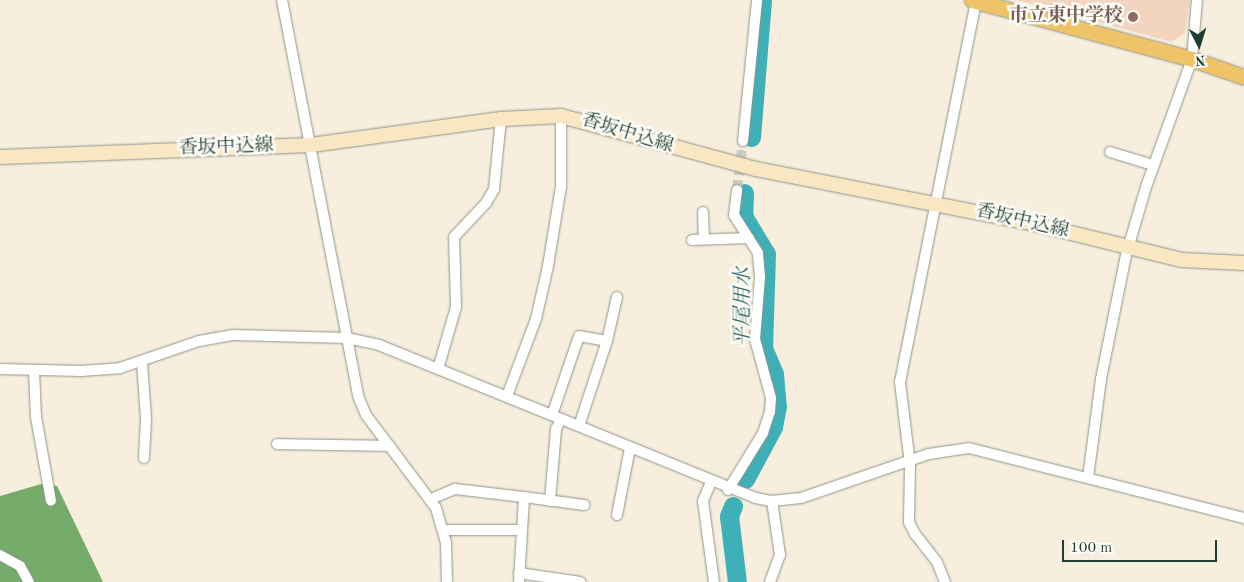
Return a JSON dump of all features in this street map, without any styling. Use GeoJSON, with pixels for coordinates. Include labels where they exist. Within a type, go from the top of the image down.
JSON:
{"type":"FeatureCollection","features":[{"type":"Feature","properties":{"kind":"main road"},"geometry":{"type":"LineString","coordinates":[[974,1],[1192,58],[1244,77]]}},
{"type":"Feature","properties":{"kind":"main road","name":"香坂中込線"},"geometry":{"type":"LineString","coordinates":[[0,157],[311,145],[501,119],[561,116],[724,162],[936,204],[1182,260],[1244,263]]}},
{"type":"Feature","properties":{"kind":"street"},"geometry":{"type":"LineString","coordinates":[[282,0],[347,338],[362,405],[390,446],[431,499],[444,530],[447,582]]}},
{"type":"Feature","properties":{"kind":"street"},"geometry":{"type":"LineString","coordinates":[[743,141],[757,0]]}},
{"type":"Feature","properties":{"kind":"street"},"geometry":{"type":"LineString","coordinates":[[1088,478],[1102,379],[1128,247],[1153,166],[1192,58],[1197,0]]}},
{"type":"Feature","properties":{"kind":"street"},"geometry":{"type":"LineString","coordinates":[[944,582],[937,562],[920,541],[909,522],[910,461],[901,374],[936,204],[974,1]]}},
{"type":"Feature","properties":{"kind":"street"},"geometry":{"type":"LineString","coordinates":[[507,396],[536,319],[548,266],[561,186],[561,116]]}},
{"type":"Feature","properties":{"kind":"street"},"geometry":{"type":"LineString","coordinates":[[438,369],[456,307],[454,238],[486,203],[494,189],[501,119]]}},
{"type":"Feature","properties":{"kind":"street"},"geometry":{"type":"LineString","coordinates":[[1110,152],[1153,166]]}},
{"type":"Feature","properties":{"kind":"street"},"geometry":{"type":"LineString","coordinates":[[728,490],[763,433],[770,412],[769,391],[755,339],[760,277],[758,253],[734,215],[737,190]]}},
{"type":"Feature","properties":{"kind":"street"},"geometry":{"type":"LineString","coordinates":[[703,212],[704,239]]}},
{"type":"Feature","properties":{"kind":"street"},"geometry":{"type":"LineString","coordinates":[[692,240],[749,238]]}},
{"type":"Feature","properties":{"kind":"street"},"geometry":{"type":"LineString","coordinates":[[579,426],[607,342],[617,297]]}},
{"type":"Feature","properties":{"kind":"street"},"geometry":{"type":"LineString","coordinates":[[0,370],[102,371],[142,362],[216,337],[259,334],[347,338],[379,345],[507,396],[728,490],[772,501],[822,492],[944,450],[976,448],[1244,518]]}},
{"type":"Feature","properties":{"kind":"street"},"geometry":{"type":"LineString","coordinates":[[550,501],[556,417],[579,336],[607,342]]}},
{"type":"Feature","properties":{"kind":"street"},"geometry":{"type":"LineString","coordinates":[[142,362],[146,419],[144,458]]}},
{"type":"Feature","properties":{"kind":"street"},"geometry":{"type":"LineString","coordinates":[[34,370],[36,417],[51,501]]}},
{"type":"Feature","properties":{"kind":"street"},"geometry":{"type":"LineString","coordinates":[[277,444],[390,446]]}},
{"type":"Feature","properties":{"kind":"street"},"geometry":{"type":"LineString","coordinates":[[617,515],[630,448]]}},
{"type":"Feature","properties":{"kind":"street"},"geometry":{"type":"LineString","coordinates":[[711,482],[703,501],[714,582]]}},
{"type":"Feature","properties":{"kind":"street"},"geometry":{"type":"LineString","coordinates":[[431,499],[455,489],[584,506]]}},
{"type":"Feature","properties":{"kind":"street"},"geometry":{"type":"LineString","coordinates":[[524,497],[519,577],[580,582]]}},
{"type":"Feature","properties":{"kind":"street"},"geometry":{"type":"LineString","coordinates":[[770,582],[780,555],[772,501]]}},
{"type":"Feature","properties":{"kind":"street"},"geometry":{"type":"LineString","coordinates":[[444,530],[522,530]]}},
{"type":"Feature","properties":{"kind":"street"},"geometry":{"type":"LineString","coordinates":[[0,555],[20,566],[29,582]]}},
{"type":"Feature","properties":{"kind":"shaded area","name":"市立東中学校"},"geometry":{"type":"Polygon","coordinates":[[[1016,0],[1190,0],[1185,33],[1172,42],[1016,0]]]}},
{"type":"Feature","properties":{"kind":"green space"},"geometry":{"type":"Polygon","coordinates":[[[41,484],[57,486],[103,582],[0,582],[0,496],[41,484]]]}},
{"type":"Feature","properties":{"kind":"waterway","name":"平尾用水"},"geometry":{"type":"LineString","coordinates":[[751,137],[762,0]]}},
{"type":"Feature","properties":{"kind":"waterway","name":"平尾用水"},"geometry":{"type":"LineString","coordinates":[[744,193],[743,216],[766,254],[763,348],[774,374],[777,406],[773,427],[745,479]]}},
{"type":"Feature","properties":{"kind":"waterway","name":"平尾用水"},"geometry":{"type":"LineString","coordinates":[[733,506],[729,516],[737,582]]}},
{"type":"Feature","properties":{"kind":"tunnel"},"geometry":{"type":"LineString","coordinates":[[737,190],[743,141]]}},
{"type":"Feature","properties":{"kind":"place","name":"市立東中学校"},"geometry":{"type":"Point","coordinates":[1133,17]}}]}
